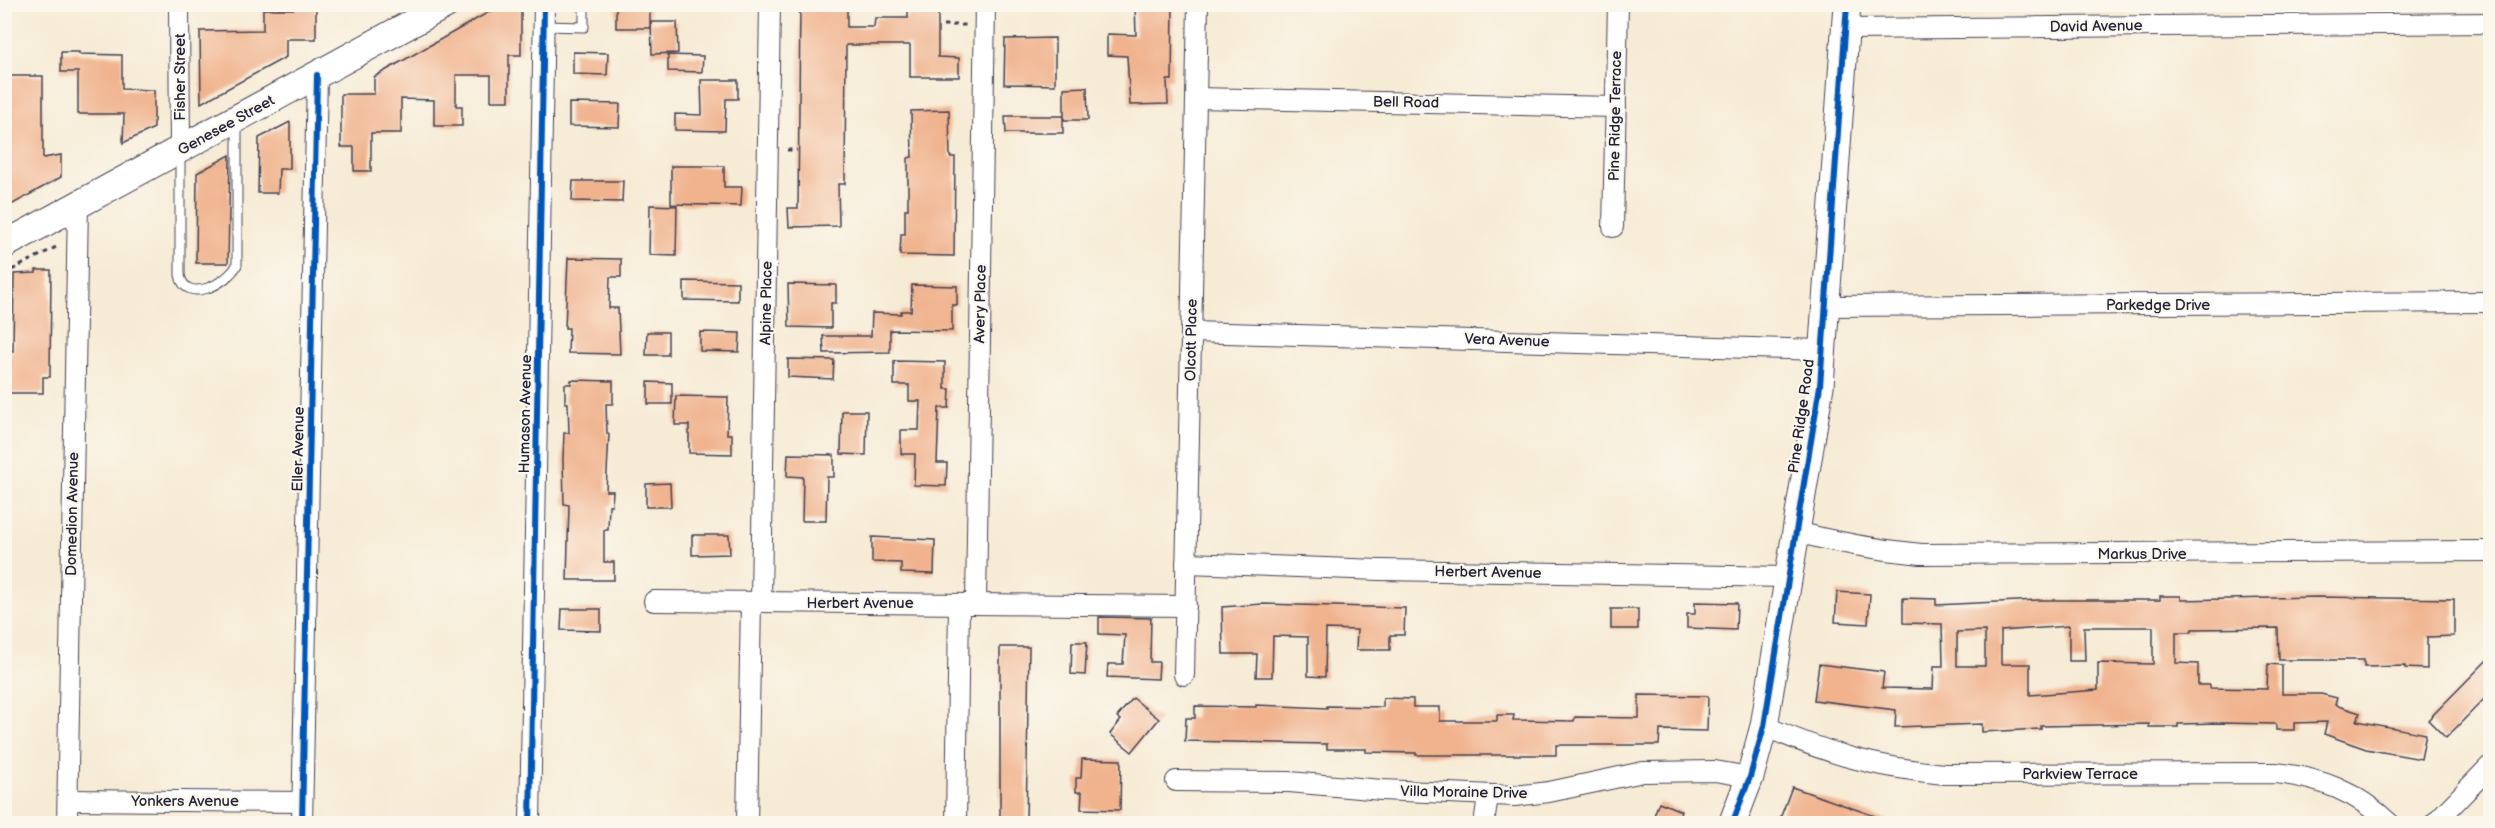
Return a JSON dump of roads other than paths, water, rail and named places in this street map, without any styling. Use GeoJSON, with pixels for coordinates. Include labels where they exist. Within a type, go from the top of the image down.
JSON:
{"type":"FeatureCollection","features":[{"type":"Feature","properties":{"kind":"street","name":"Fisher Street"},"geometry":{"type":"LineString","coordinates":[[179,4],[180,150]]}},
{"type":"Feature","properties":{"kind":"street","name":"Genesee Street"},"geometry":{"type":"LineString","coordinates":[[4,245],[317,75],[414,13],[447,4]]}},
{"type":"Feature","properties":{"kind":"street","name":"Humason Avenue"},"geometry":{"type":"LineString","coordinates":[[530,824],[544,4]]}},
{"type":"Feature","properties":{"kind":"street","name":"Alpine Place"},"geometry":{"type":"LineString","coordinates":[[747,824],[756,602],[770,4]]}},
{"type":"Feature","properties":{"kind":"street","name":"Avery Place"},"geometry":{"type":"LineString","coordinates":[[956,824],[968,604],[985,4]]}},
{"type":"Feature","properties":{"kind":"street","name":"Olcott Place"},"geometry":{"type":"LineString","coordinates":[[1184,675],[1198,4]]}},
{"type":"Feature","properties":{"kind":"street","name":"Pine Ridge Terrace"},"geometry":{"type":"LineString","coordinates":[[1613,227],[1618,4]]}},
{"type":"Feature","properties":{"kind":"street","name":"David Avenue"},"geometry":{"type":"LineString","coordinates":[[1846,17],[2490,23]]}},
{"type":"Feature","properties":{"kind":"street","name":"Pine Ridge Road"},"geometry":{"type":"LineString","coordinates":[[1732,824],[1750,777],[1764,726],[1820,386],[1846,17]]}},
{"type":"Feature","properties":{"kind":"street","name":"Eller Avenue"},"geometry":{"type":"LineString","coordinates":[[302,824],[317,75]]}},
{"type":"Feature","properties":{"kind":"street","name":"Bell Road"},"geometry":{"type":"LineString","coordinates":[[1196,98],[1616,107]]}},
{"type":"Feature","properties":{"kind":"street","name":"Domedion Avenue"},"geometry":{"type":"LineString","coordinates":[[67,824],[78,205]]}},
{"type":"Feature","properties":{"kind":"street","name":"Parkedge Drive"},"geometry":{"type":"LineString","coordinates":[[1825,306],[2490,302]]}},
{"type":"Feature","properties":{"kind":"street","name":"Vera Avenue"},"geometry":{"type":"LineString","coordinates":[[1191,332],[1822,350]]}},
{"type":"Feature","properties":{"kind":"street","name":"Markus Drive"},"geometry":{"type":"LineString","coordinates":[[1796,532],[1885,550],[1921,554],[2490,551]]}},
{"type":"Feature","properties":{"kind":"street","name":"Herbert Avenue"},"geometry":{"type":"LineString","coordinates":[[1186,563],[1380,570],[1790,577]]}},
{"type":"Feature","properties":{"kind":"street","name":"Herbert Avenue"},"geometry":{"type":"LineString","coordinates":[[654,601],[1186,606]]}},
{"type":"Feature","properties":{"kind":"street","name":"Parkview Terrace"},"geometry":{"type":"LineString","coordinates":[[1764,726],[1817,749],[1858,762],[1901,770],[1944,774],[2276,773],[2300,776],[2350,793],[2375,809],[2390,824]]}},
{"type":"Feature","properties":{"kind":"street"},"geometry":{"type":"LineString","coordinates":[[2434,824],[2490,766]]}},
{"type":"Feature","properties":{"kind":"street","name":"Villa Moraine Drive"},"geometry":{"type":"LineString","coordinates":[[1176,781],[1288,782],[1515,796],[1549,792],[1643,772],[1715,771],[1750,777]]}},
{"type":"Feature","properties":{"kind":"street"},"geometry":{"type":"LineString","coordinates":[[1484,824],[1488,796]]}},
{"type":"Feature","properties":{"kind":"street","name":"Yonkers Avenue"},"geometry":{"type":"LineString","coordinates":[[68,800],[302,802]]}},
{"type":"Feature","properties":{"kind":"lane"},"geometry":{"type":"LineString","coordinates":[[544,26],[584,27],[584,4]]}},
{"type":"Feature","properties":{"kind":"lane"},"geometry":{"type":"LineString","coordinates":[[180,150],[180,275],[181,282],[187,288],[197,290],[221,284],[232,275],[237,265],[237,118]]}}]}
